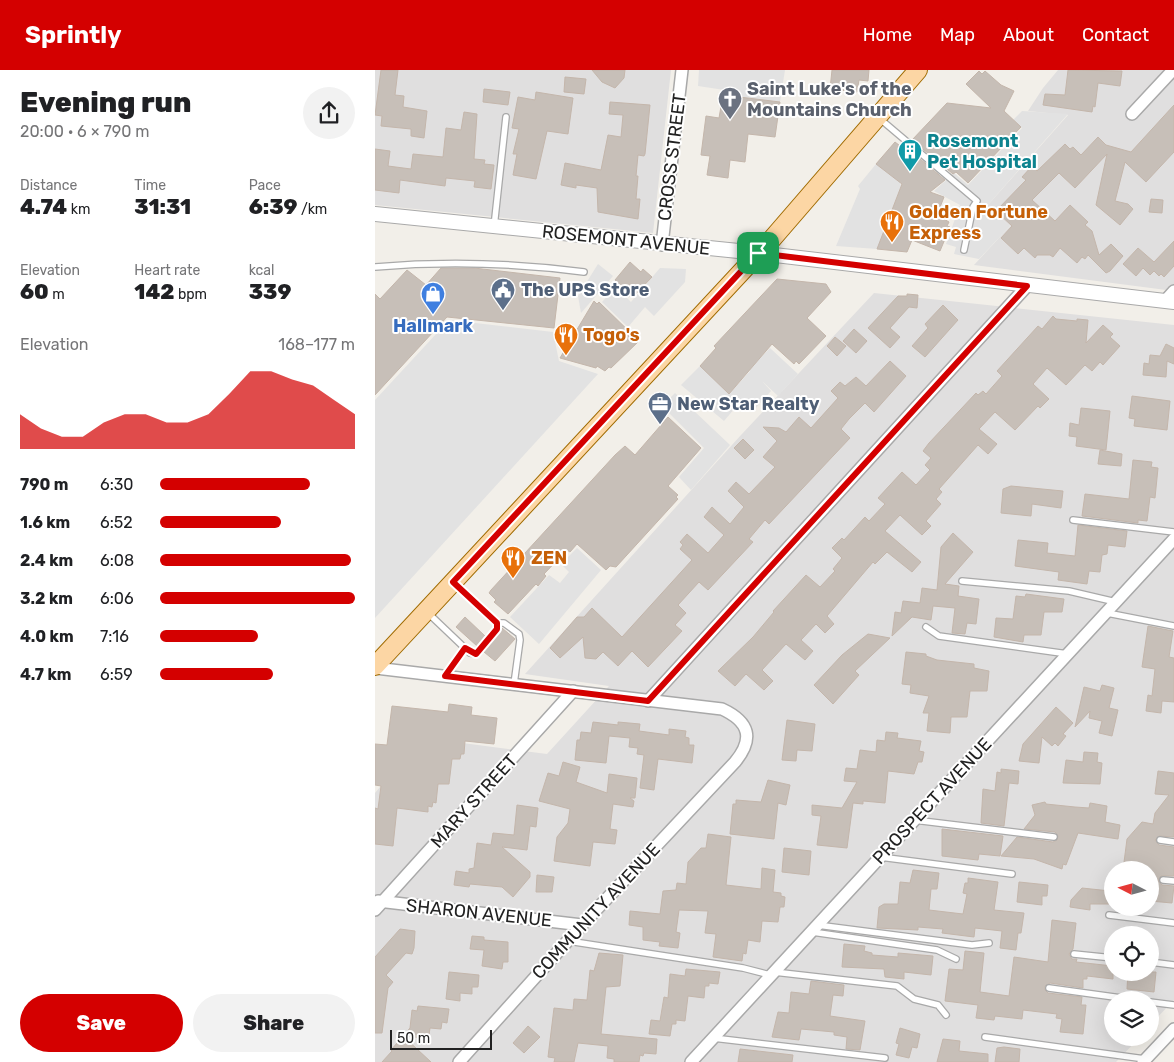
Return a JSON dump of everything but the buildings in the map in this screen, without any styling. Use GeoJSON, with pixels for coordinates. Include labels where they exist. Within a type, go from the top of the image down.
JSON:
{"type":"FeatureCollection","features":[{"type":"Feature","properties":{"kind":"main road"},"geometry":{"type":"LineString","coordinates":[[375,667],[758,253],[918,70]]}},
{"type":"Feature","properties":{"kind":"street","name":"CROSS STREET"},"geometry":{"type":"LineString","coordinates":[[662,245],[682,70]]}},
{"type":"Feature","properties":{"kind":"street"},"geometry":{"type":"LineString","coordinates":[[1132,114],[1173,70]]}},
{"type":"Feature","properties":{"kind":"street","name":"ROSEMONT AVENUE"},"geometry":{"type":"LineString","coordinates":[[375,214],[662,245],[758,253],[1027,286],[1171,298]]}},
{"type":"Feature","properties":{"kind":"street"},"geometry":{"type":"LineString","coordinates":[[648,701],[1027,286]]}},
{"type":"Feature","properties":{"kind":"street","name":"PROSPECT AVENUE"},"geometry":{"type":"LineString","coordinates":[[691,1062],[879,857],[1070,654],[1174,539]]}},
{"type":"Feature","properties":{"kind":"street","name":"COMMUNITY AVENUE"},"geometry":{"type":"LineString","coordinates":[[375,667],[722,709],[732,713],[742,722],[747,734],[746,746],[735,762],[582,924],[459,1062]]}},
{"type":"Feature","properties":{"kind":"street","name":"MARY STREET"},"geometry":{"type":"LineString","coordinates":[[378,904],[573,691]]}},
{"type":"Feature","properties":{"kind":"street","name":"SHARON AVENUE"},"geometry":{"type":"LineString","coordinates":[[378,904],[582,924]]}},
{"type":"Feature","properties":{"kind":"street"},"geometry":{"type":"LineString","coordinates":[[1144,1061],[1174,1029]]}},
{"type":"Feature","properties":{"kind":"lane"},"geometry":{"type":"LineString","coordinates":[[494,227],[506,117]]}},
{"type":"Feature","properties":{"kind":"lane"},"geometry":{"type":"LineString","coordinates":[[877,117],[977,200],[973,207],[964,250]]}},
{"type":"Feature","properties":{"kind":"lane"},"geometry":{"type":"LineString","coordinates":[[375,266],[425,263],[495,264],[584,272]]}},
{"type":"Feature","properties":{"kind":"lane"},"geometry":{"type":"LineString","coordinates":[[1073,520],[1174,532]]}},
{"type":"Feature","properties":{"kind":"lane"},"geometry":{"type":"LineString","coordinates":[[962,581],[1069,591],[1118,602]]}},
{"type":"Feature","properties":{"kind":"lane"},"geometry":{"type":"LineString","coordinates":[[453,582],[497,623],[503,623],[519,634],[520,640],[514,684]]}},
{"type":"Feature","properties":{"kind":"lane"},"geometry":{"type":"LineString","coordinates":[[426,611],[465,648],[476,654],[497,629],[497,623]]}},
{"type":"Feature","properties":{"kind":"lane"},"geometry":{"type":"LineString","coordinates":[[1107,613],[1174,626]]}},
{"type":"Feature","properties":{"kind":"lane"},"geometry":{"type":"LineString","coordinates":[[926,627],[939,636],[1070,654]]}},
{"type":"Feature","properties":{"kind":"lane"},"geometry":{"type":"LineString","coordinates":[[445,676],[465,648]]}},
{"type":"Feature","properties":{"kind":"lane"},"geometry":{"type":"LineString","coordinates":[[914,820],[1054,837]]}},
{"type":"Feature","properties":{"kind":"lane"},"geometry":{"type":"LineString","coordinates":[[1160,840],[1174,842]]}},
{"type":"Feature","properties":{"kind":"lane"},"geometry":{"type":"LineString","coordinates":[[879,857],[1012,874]]}},
{"type":"Feature","properties":{"kind":"lane"},"geometry":{"type":"LineString","coordinates":[[1163,880],[1174,881]]}},
{"type":"Feature","properties":{"kind":"lane"},"geometry":{"type":"LineString","coordinates":[[1117,916],[1174,923]]}},
{"type":"Feature","properties":{"kind":"lane"},"geometry":{"type":"LineString","coordinates":[[814,928],[972,945],[989,943]]}},
{"type":"Feature","properties":{"kind":"lane"},"geometry":{"type":"LineString","coordinates":[[814,928],[937,950],[957,959]]}},
{"type":"Feature","properties":{"kind":"lane"},"geometry":{"type":"LineString","coordinates":[[568,941],[772,974],[897,986],[914,999],[938,1005],[946,1015]]}},
{"type":"Feature","properties":{"kind":"lane"},"geometry":{"type":"LineString","coordinates":[[1074,954],[1104,957]]}},
{"type":"Feature","properties":{"kind":"lane"},"geometry":{"type":"LineString","coordinates":[[1159,963],[1174,965]]}},
{"type":"Feature","properties":{"kind":"lane"},"geometry":{"type":"LineString","coordinates":[[1049,988],[1104,996]]}},
{"type":"Feature","properties":{"kind":"lane"},"geometry":{"type":"LineString","coordinates":[[1159,1003],[1174,1005]]}},
{"type":"Feature","properties":{"kind":"lane"},"geometry":{"type":"LineString","coordinates":[[985,1037],[1144,1061]]}},
{"type":"Feature","properties":{"kind":"lane"},"geometry":{"type":"LineString","coordinates":[[713,1038],[885,1058]]}},
{"type":"Feature","properties":{"kind":"shaded area"},"geometry":{"type":"Polygon","coordinates":[[[375,70],[671,70],[653,233],[375,205],[375,70]]]}},
{"type":"Feature","properties":{"kind":"shaded area"},"geometry":{"type":"Polygon","coordinates":[[[699,70],[785,70],[780,102],[731,96],[731,91],[698,86],[699,70]]]}},
{"type":"Feature","properties":{"kind":"shaded area"},"geometry":{"type":"Polygon","coordinates":[[[1058,70],[1174,70],[1174,291],[974,265],[1010,226],[987,206],[1068,115],[1028,111],[1058,70]]]}},
{"type":"Feature","properties":{"kind":"shaded area"},"geometry":{"type":"Polygon","coordinates":[[[1022,111],[1068,114],[987,206],[1010,226],[979,259],[954,254],[956,247],[946,244],[960,205],[934,191],[954,173],[968,185],[1022,128],[1013,120],[1022,111]]]}},
{"type":"Feature","properties":{"kind":"shaded area"},"geometry":{"type":"Polygon","coordinates":[[[876,164],[900,182],[901,186],[877,249],[836,246],[860,189],[858,186],[876,164]]]}},
{"type":"Feature","properties":{"kind":"shaded area"},"geometry":{"type":"Polygon","coordinates":[[[598,264],[613,276],[581,313],[578,296],[598,264]]]}},
{"type":"Feature","properties":{"kind":"shaded area"},"geometry":{"type":"Polygon","coordinates":[[[660,268],[686,269],[685,282],[654,316],[645,307],[628,327],[602,302],[616,287],[631,302],[660,268]]]}},
{"type":"Feature","properties":{"kind":"shaded area"},"geometry":{"type":"Polygon","coordinates":[[[874,293],[1174,325],[1174,1000],[1159,1016],[1159,991],[1104,991],[1104,1046],[1131,1046],[1116,1062],[375,1062],[375,793],[398,765],[417,737],[547,754],[609,686],[525,674],[741,435],[874,293]]]}},
{"type":"Feature","properties":{"kind":"shaded area"},"geometry":{"type":"Polygon","coordinates":[[[449,320],[553,332],[559,361],[598,374],[375,618],[375,400],[449,320]]]}},
{"type":"Feature","properties":{"kind":"shaded area"},"geometry":{"type":"Polygon","coordinates":[[[770,348],[798,374],[778,396],[762,381],[771,391],[755,409],[741,401],[724,421],[681,385],[700,366],[730,393],[750,371],[749,369],[770,348]]]}},
{"type":"Feature","properties":{"kind":"shaded area"},"geometry":{"type":"Polygon","coordinates":[[[675,393],[730,445],[691,490],[679,477],[704,448],[662,406],[675,393]]]}},
{"type":"Feature","properties":{"kind":"shaded area"},"geometry":{"type":"Polygon","coordinates":[[[577,548],[601,570],[539,644],[510,617],[549,575],[560,583],[569,572],[561,564],[577,548]]]}},
{"type":"Feature","properties":{"kind":"place","name":"Saint Luke's of the Mountains Church"},"geometry":{"type":"Point","coordinates":[730,120]}},
{"type":"Feature","properties":{"kind":"place","name":"Rosemont Pet Hospital"},"geometry":{"type":"Point","coordinates":[910,172]}},
{"type":"Feature","properties":{"kind":"place","name":"Golden Fortune Express"},"geometry":{"type":"Point","coordinates":[892,243]}},
{"type":"Feature","properties":{"kind":"place","name":"The UPS Store"},"geometry":{"type":"Point","coordinates":[503,311]}},
{"type":"Feature","properties":{"kind":"place","name":"Hallmark"},"geometry":{"type":"Point","coordinates":[433,315]}},
{"type":"Feature","properties":{"kind":"place","name":"Togo's"},"geometry":{"type":"Point","coordinates":[566,356]}},
{"type":"Feature","properties":{"kind":"place","name":"New Star Realty"},"geometry":{"type":"Point","coordinates":[660,425]}},
{"type":"Feature","properties":{"kind":"place","name":"ZEN"},"geometry":{"type":"Point","coordinates":[513,579]}},
{"type":"Feature","properties":{"kind":"route"},"geometry":{"type":"LineString","coordinates":[[758,253],[1027,286],[648,701],[445,676],[465,648],[470,653],[476,654],[497,629],[497,623],[453,582],[758,253]]}}]}
